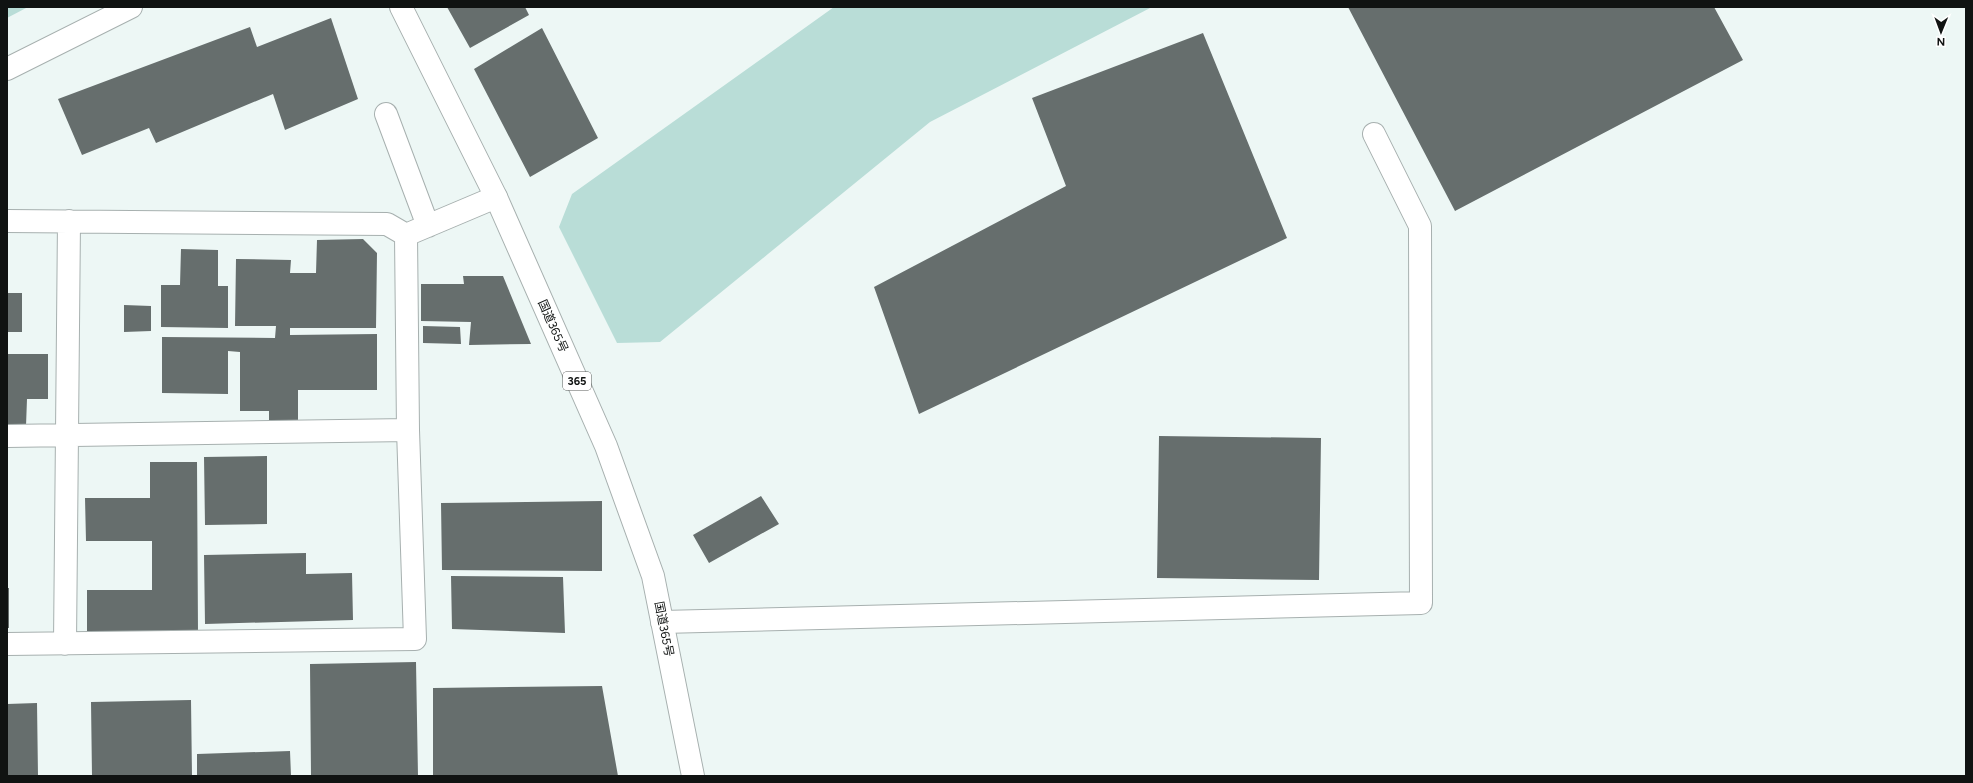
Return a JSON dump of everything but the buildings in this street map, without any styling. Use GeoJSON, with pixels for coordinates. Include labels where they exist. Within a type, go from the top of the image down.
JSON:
{"type":"FeatureCollection","features":[{"type":"Feature","properties":{"kind":"main road"},"geometry":{"type":"LineString","coordinates":[[7,69],[131,7]]}},
{"type":"Feature","properties":{"kind":"main road","name":"国道365号"},"geometry":{"type":"LineString","coordinates":[[401,7],[496,197],[606,446],[653,576],[693,776]]}},
{"type":"Feature","properties":{"kind":"main road"},"geometry":{"type":"LineString","coordinates":[[386,114],[428,226]]}},
{"type":"Feature","properties":{"kind":"main road"},"geometry":{"type":"LineString","coordinates":[[662,622],[1421,603],[1420,226],[1374,134]]}},
{"type":"Feature","properties":{"kind":"main road"},"geometry":{"type":"LineString","coordinates":[[406,235],[496,197]]}},
{"type":"Feature","properties":{"kind":"main road"},"geometry":{"type":"LineString","coordinates":[[7,221],[387,224],[406,235]]}},
{"type":"Feature","properties":{"kind":"main road"},"geometry":{"type":"LineString","coordinates":[[65,644],[69,221]]}},
{"type":"Feature","properties":{"kind":"main road"},"geometry":{"type":"LineString","coordinates":[[7,644],[415,639],[408,430],[406,235]]}},
{"type":"Feature","properties":{"kind":"main road"},"geometry":{"type":"LineString","coordinates":[[7,436],[408,430]]}},
{"type":"Feature","properties":{"kind":"green space"},"geometry":{"type":"Polygon","coordinates":[[[7,7],[28,7],[7,18],[7,7]]]}},
{"type":"Feature","properties":{"kind":"green space"},"geometry":{"type":"Polygon","coordinates":[[[834,7],[1152,7],[930,122],[660,342],[617,343],[559,227],[572,194],[834,7]]]}}]}
